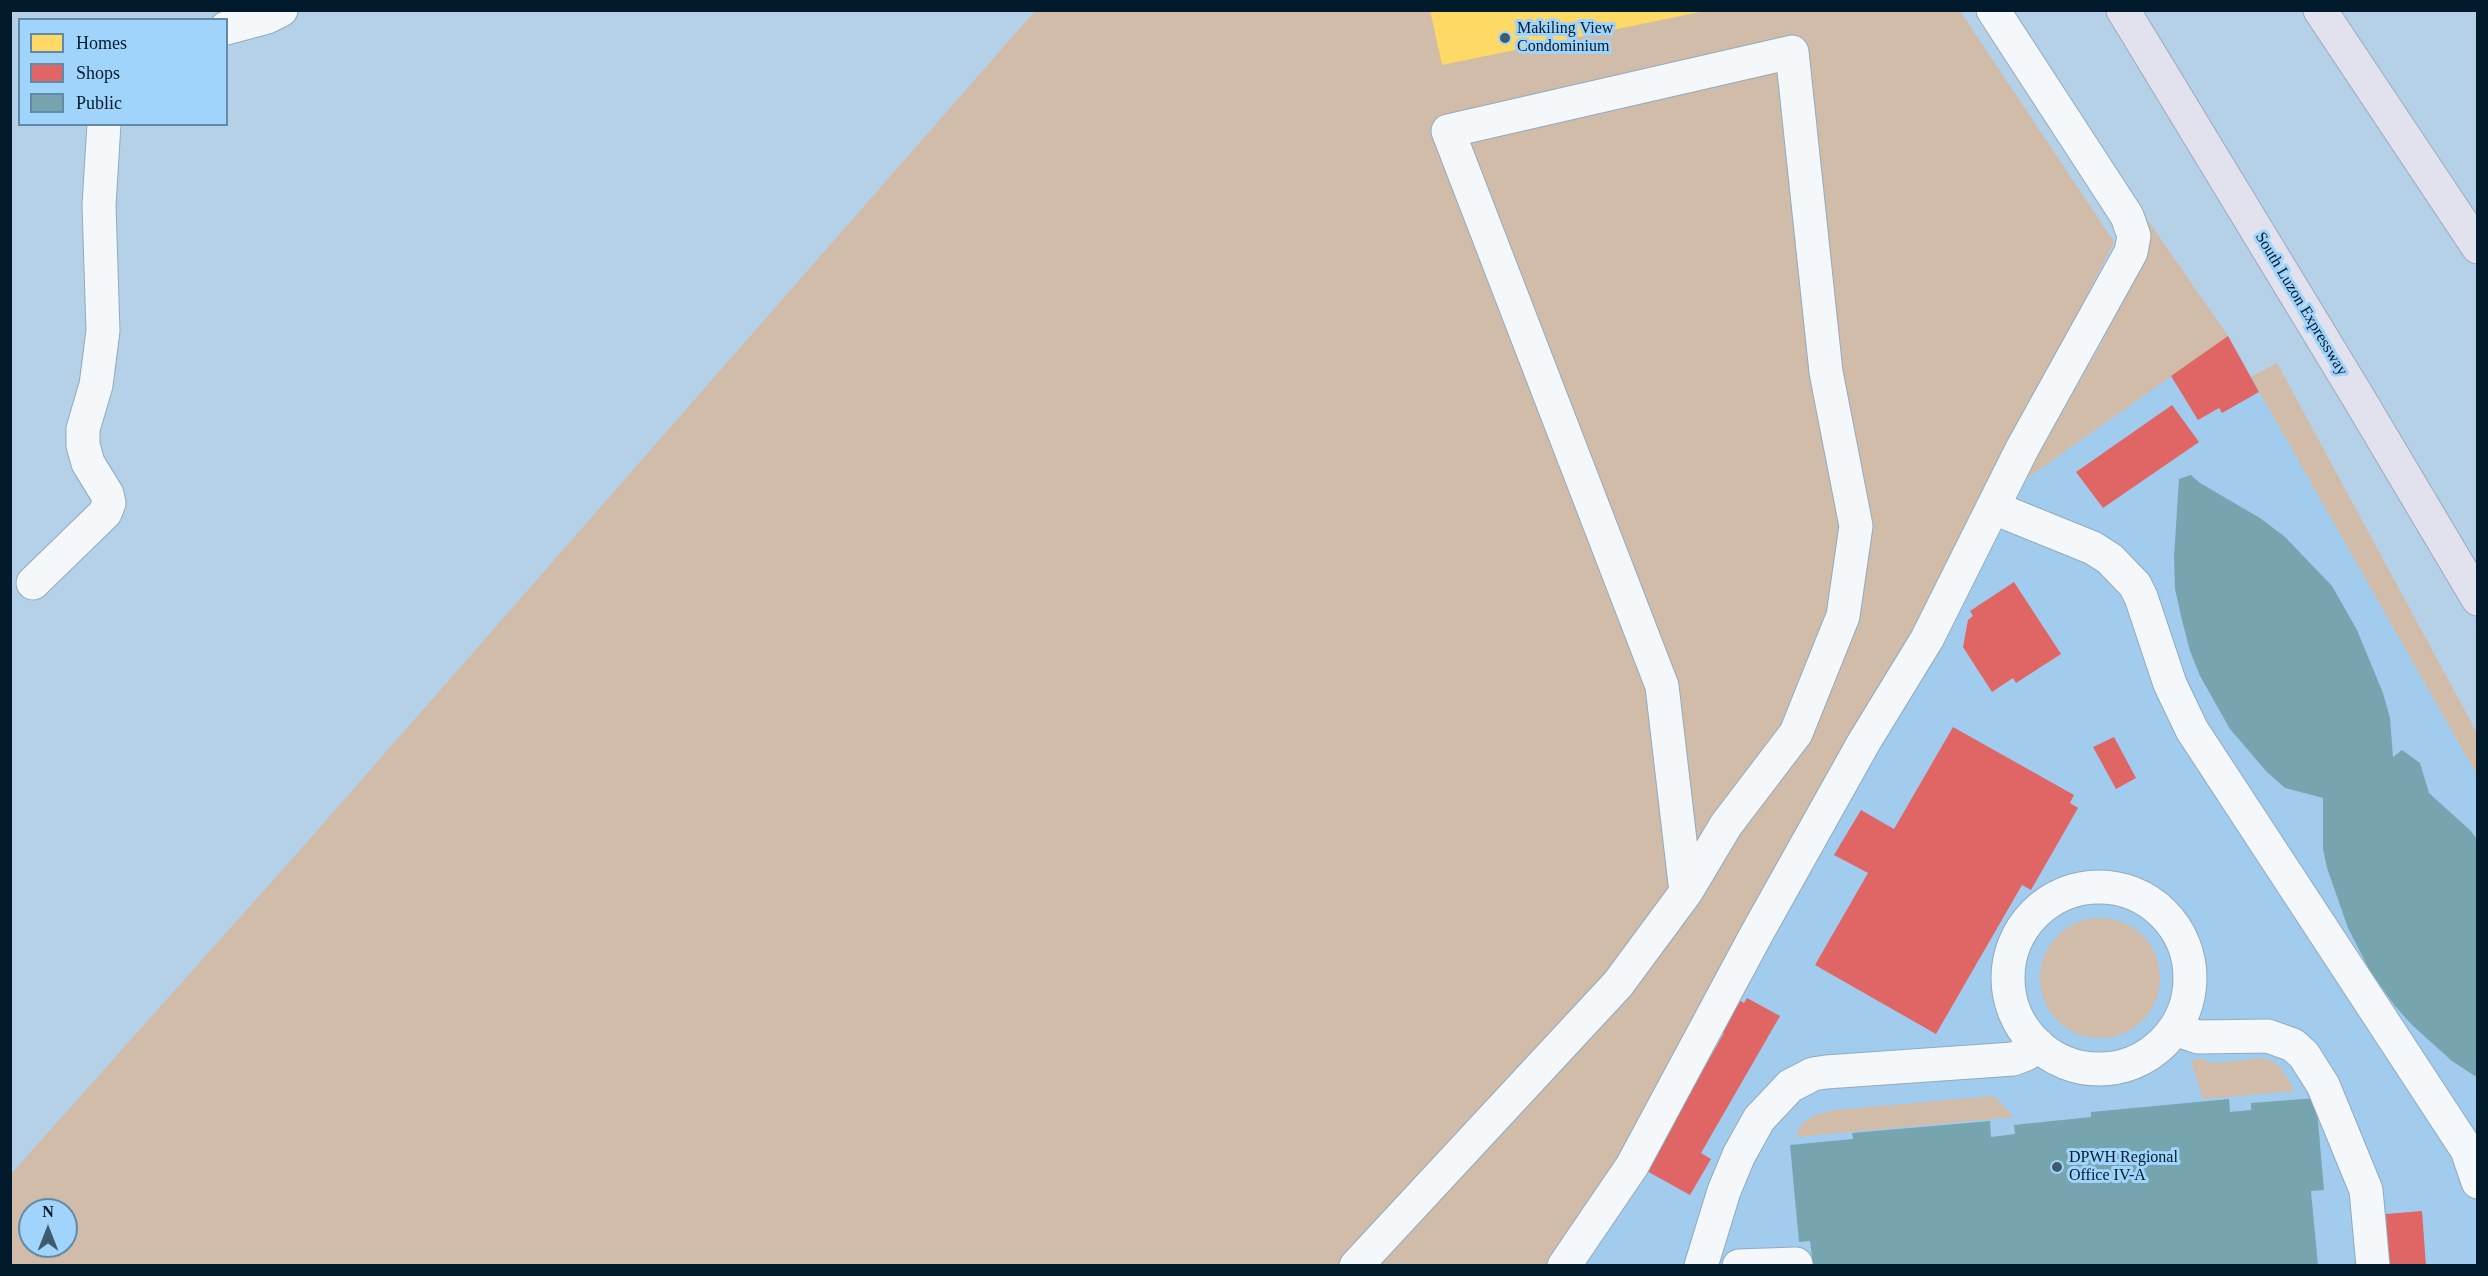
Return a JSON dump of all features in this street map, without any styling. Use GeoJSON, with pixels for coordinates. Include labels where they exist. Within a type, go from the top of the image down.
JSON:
{"type":"FeatureCollection","features":[{"type":"Feature","properties":{"kind":"highway","name":"South Luzon Expressway"},"geometry":{"type":"LineString","coordinates":[[2123,10],[2478,599]]}},
{"type":"Feature","properties":{"kind":"highway"},"geometry":{"type":"LineString","coordinates":[[2320,10],[2478,247]]}},
{"type":"Feature","properties":{"kind":"street"},"geometry":{"type":"LineString","coordinates":[[228,27],[267,17],[281,10]]}},
{"type":"Feature","properties":{"kind":"street"},"geometry":{"type":"LineString","coordinates":[[1564,1266],[1632,1166],[1767,915],[1864,742],[1927,639],[2022,449],[2127,260],[2134,236],[2127,216],[1993,10]]}},
{"type":"Feature","properties":{"kind":"street"},"geometry":{"type":"LineString","coordinates":[[1356,1266],[1618,984],[1686,892],[1726,825],[1796,733],[1843,616],[1856,526],[1826,372],[1792,52],[1448,131],[1662,686],[1686,892]]}},
{"type":"Feature","properties":{"kind":"street"},"geometry":{"type":"LineString","coordinates":[[33,583],[109,508],[107,494],[88,463],[84,445],[84,429],[96,385],[103,331],[99,205],[104,126]]}},
{"type":"Feature","properties":{"kind":"street"},"geometry":{"type":"LineString","coordinates":[[1994,508],[2093,548],[2116,565],[2135,585],[2170,684],[2192,730],[2470,1138],[2470,1156],[2478,1182]]}},
{"type":"Feature","properties":{"kind":"street"},"geometry":{"type":"LineString","coordinates":[[2089,888],[2115,888],[2140,897],[2162,911],[2178,931],[2188,955],[2191,981],[2187,1006],[2175,1029],[2157,1049],[2135,1062],[2110,1068],[2084,1068],[2060,1059],[2038,1045],[2021,1025],[2011,1001],[2008,976],[2013,950],[2024,927],[2042,908],[2064,894],[2089,888]]}},
{"type":"Feature","properties":{"kind":"street"},"geometry":{"type":"LineString","coordinates":[[2175,1029],[2198,1037],[2210,1038],[2268,1036],[2293,1045],[2304,1055],[2323,1085],[2366,1191],[2373,1266]]}},
{"type":"Feature","properties":{"kind":"street"},"geometry":{"type":"LineString","coordinates":[[1701,1266],[1724,1191],[1739,1155],[1759,1119],[1790,1086],[1813,1074],[1826,1072],[2013,1059],[2026,1054],[2038,1045]]}},
{"type":"Feature","properties":{"kind":"street"},"geometry":{"type":"LineString","coordinates":[[1738,1266],[1796,1263]]}},
{"type":"Feature","properties":{"kind":"shaded area"},"geometry":{"type":"Polygon","coordinates":[[[1035,11],[1960,11],[2114,242],[1972,521],[1921,629],[1617,1170],[1552,1265],[11,1266],[11,1174],[308,841],[1035,11]]]}},
{"type":"Feature","properties":{"kind":"shaded area"},"geometry":{"type":"Polygon","coordinates":[[[2140,209],[2228,336],[2023,481],[2102,342],[2140,209]]]}},
{"type":"Feature","properties":{"kind":"shaded area"},"geometry":{"type":"Polygon","coordinates":[[[2228,336],[2477,775],[2477,1265],[1578,1266],[1645,1170],[1724,1033],[1715,1029],[2023,481],[2228,336]]]}},
{"type":"Feature","properties":{"kind":"shaded area"},"geometry":{"type":"Polygon","coordinates":[[[2277,363],[2477,733],[2477,775],[2251,377],[2277,363]]]}},
{"type":"Feature","properties":{"kind":"shaded area"},"geometry":{"type":"Polygon","coordinates":[[[2100,918],[2123,922],[2143,935],[2156,955],[2160,978],[2156,1001],[2143,1021],[2123,1034],[2100,1038],[2077,1034],[2057,1021],[2044,1001],[2040,978],[2044,955],[2057,935],[2077,922],[2100,918]]]}},
{"type":"Feature","properties":{"kind":"shaded area"},"geometry":{"type":"Polygon","coordinates":[[[2200,1058],[2213,1063],[2263,1058],[2272,1061],[2280,1067],[2295,1091],[2203,1099],[2191,1061],[2200,1058]]]}},
{"type":"Feature","properties":{"kind":"shaded area"},"geometry":{"type":"Polygon","coordinates":[[[1994,1096],[2014,1117],[1796,1137],[1804,1122],[1816,1115],[1834,1110],[1994,1096]]]}},
{"type":"Feature","properties":{"kind":"building: Homes","name":"Makiling View Condominium"},"geometry":{"type":"Polygon","coordinates":[[[1430,10],[1699,10],[1700,12],[1442,65],[1430,10]]]}},
{"type":"Feature","properties":{"kind":"building: Shops"},"geometry":{"type":"Polygon","coordinates":[[[2228,336],[2259,392],[2222,413],[2219,408],[2198,420],[2171,376],[2228,336]]]}},
{"type":"Feature","properties":{"kind":"building: Shops"},"geometry":{"type":"Polygon","coordinates":[[[2172,405],[2199,442],[2103,508],[2076,472],[2172,405]]]}},
{"type":"Feature","properties":{"kind":"building: Shops"},"geometry":{"type":"Polygon","coordinates":[[[2014,582],[2061,654],[2016,683],[2013,678],[1992,692],[1963,647],[1968,620],[1973,616],[1970,611],[2014,582]]]}},
{"type":"Feature","properties":{"kind":"building: Shops"},"geometry":{"type":"Polygon","coordinates":[[[1953,727],[2074,795],[2070,803],[2078,808],[2031,890],[2022,885],[1936,1034],[1815,965],[1868,873],[1834,855],[1861,810],[1894,829],[1953,727]]]}},
{"type":"Feature","properties":{"kind":"building: Shops"},"geometry":{"type":"Polygon","coordinates":[[[2114,737],[2136,778],[2116,789],[2093,747],[2114,737]]]}},
{"type":"Feature","properties":{"kind":"building: Shops"},"geometry":{"type":"Polygon","coordinates":[[[1734,997],[1744,1003],[1747,998],[1780,1016],[1701,1153],[1711,1159],[1690,1195],[1645,1170],[1724,1033],[1715,1029],[1734,997]]]}},
{"type":"Feature","properties":{"kind":"building: Shops"},"geometry":{"type":"Polygon","coordinates":[[[2422,1211],[2426,1266],[2389,1266],[2386,1214],[2422,1211]]]}},
{"type":"Feature","properties":{"kind":"building: Public"},"geometry":{"type":"Polygon","coordinates":[[[2191,475],[2200,483],[2260,518],[2285,537],[2332,586],[2357,630],[2383,693],[2390,718],[2393,757],[2402,750],[2420,763],[2429,793],[2471,831],[2478,841],[2478,1078],[2452,1061],[2412,1025],[2370,971],[2348,928],[2327,868],[2323,849],[2323,798],[2285,788],[2266,771],[2230,729],[2200,676],[2190,651],[2175,589],[2174,557],[2179,479],[2191,475]]]}},
{"type":"Feature","properties":{"kind":"building: Public","name":"DPWH Regional Office IV-A"},"geometry":{"type":"Polygon","coordinates":[[[2316,1098],[2324,1190],[2311,1191],[2318,1266],[1813,1266],[1810,1241],[1799,1242],[1790,1145],[1853,1139],[1852,1133],[1990,1121],[1991,1137],[2015,1134],[2014,1125],[2091,1117],[2091,1112],[2229,1099],[2230,1112],[2251,1110],[2251,1103],[2316,1098]]]}},
{"type":"Feature","properties":{"kind":"place","name":"Makiling View Condominium"},"geometry":{"type":"Point","coordinates":[1505,38]}},
{"type":"Feature","properties":{"kind":"place","name":"DPWH Regional Office IV-A"},"geometry":{"type":"Point","coordinates":[2057,1167]}}]}
